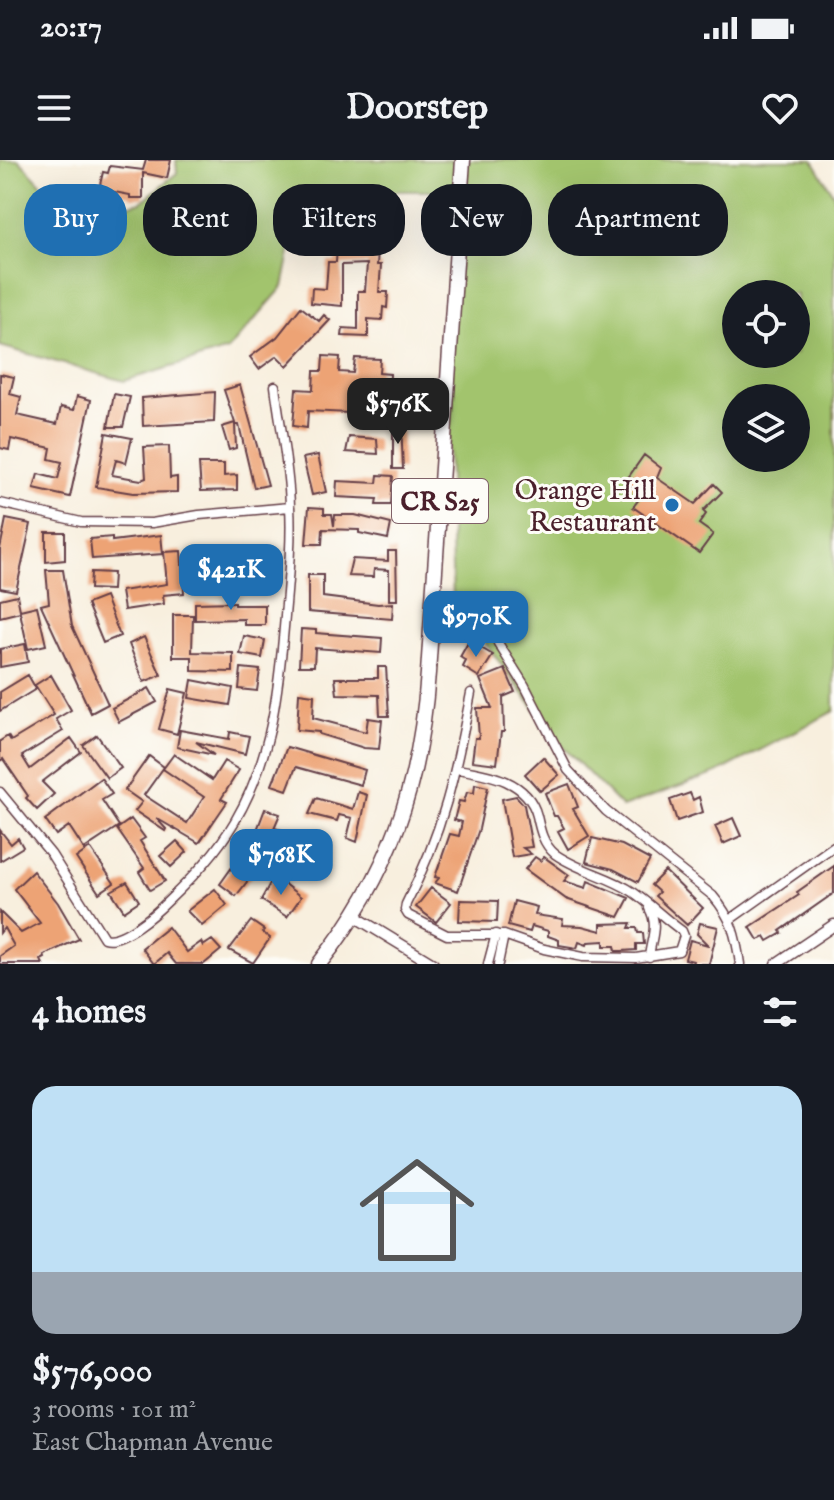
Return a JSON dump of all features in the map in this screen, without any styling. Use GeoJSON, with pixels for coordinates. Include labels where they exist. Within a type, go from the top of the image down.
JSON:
{"type":"FeatureCollection","features":[{"type":"Feature","properties":{"kind":"main road","name":"CR S25"},"geometry":{"type":"LineString","coordinates":[[319,964],[354,916],[384,863],[406,805],[425,715],[463,160]]}},
{"type":"Feature","properties":{"kind":"street"},"geometry":{"type":"LineString","coordinates":[[0,792],[51,854],[108,940],[119,939],[155,912],[206,865],[236,819],[256,777],[272,727],[279,683],[288,579],[290,507],[275,386]]}},
{"type":"Feature","properties":{"kind":"street"},"geometry":{"type":"LineString","coordinates":[[0,503],[81,522],[152,523],[199,515],[290,507]]}},
{"type":"Feature","properties":{"kind":"street"},"geometry":{"type":"LineString","coordinates":[[498,643],[525,686],[568,770],[606,811],[713,896],[731,919],[740,964]]}},
{"type":"Feature","properties":{"kind":"street"},"geometry":{"type":"LineString","coordinates":[[457,769],[486,774],[519,788],[532,802],[543,839],[554,852],[583,870],[632,891],[682,931],[684,936],[679,951],[649,957],[604,958],[565,954],[500,934],[447,935],[417,921],[405,910],[439,831],[457,769],[471,693]]}},
{"type":"Feature","properties":{"kind":"street"},"geometry":{"type":"LineString","coordinates":[[731,919],[834,846]]}},
{"type":"Feature","properties":{"kind":"street"},"geometry":{"type":"LineString","coordinates":[[646,903],[654,918],[655,931],[649,957]]}},
{"type":"Feature","properties":{"kind":"street"},"geometry":{"type":"LineString","coordinates":[[354,916],[433,964]]}},
{"type":"Feature","properties":{"kind":"street"},"geometry":{"type":"LineString","coordinates":[[776,964],[834,925]]}},
{"type":"Feature","properties":{"kind":"street"},"geometry":{"type":"LineString","coordinates":[[488,964],[500,934]]}},
{"type":"Feature","properties":{"kind":"street"},"geometry":{"type":"LineString","coordinates":[[498,964],[500,934]]}},
{"type":"Feature","properties":{"kind":"green space"},"geometry":{"type":"Polygon","coordinates":[[[0,160],[19,160],[41,184],[24,184],[24,256],[127,256],[127,206],[143,200],[143,256],[257,256],[257,184],[163,184],[177,173],[176,160],[813,160],[834,195],[834,711],[717,773],[622,807],[564,748],[453,600],[446,381],[453,256],[532,256],[532,184],[421,184],[421,191],[405,191],[405,184],[273,184],[273,256],[289,256],[283,287],[228,350],[124,381],[0,346],[0,160]]]}},
{"type":"Feature","properties":{"kind":"building"},"geometry":{"type":"Polygon","coordinates":[[[146,160],[171,160],[167,178],[143,173],[143,198],[130,198],[127,184],[100,184],[103,172],[108,173],[110,166],[143,170],[146,160]]]}},
{"type":"Feature","properties":{"kind":"building"},"geometry":{"type":"Polygon","coordinates":[[[336,256],[378,256],[377,265],[381,265],[379,292],[388,292],[387,308],[383,307],[382,320],[368,319],[368,337],[342,336],[343,328],[358,329],[358,291],[365,291],[367,264],[342,265],[342,306],[311,303],[312,288],[326,289],[328,262],[336,262],[336,256]]]}},
{"type":"Feature","properties":{"kind":"building"},"geometry":{"type":"Polygon","coordinates":[[[301,307],[319,321],[324,315],[330,320],[287,366],[277,356],[259,369],[250,357],[277,337],[301,307]]]}},
{"type":"Feature","properties":{"kind":"building"},"geometry":{"type":"Polygon","coordinates":[[[323,356],[340,357],[339,372],[353,373],[355,358],[380,359],[379,373],[390,374],[392,415],[308,411],[307,428],[293,426],[296,389],[313,390],[314,371],[322,371],[323,356]]]}},
{"type":"Feature","properties":{"kind":"building"},"geometry":{"type":"Polygon","coordinates":[[[0,374],[14,377],[10,394],[21,397],[17,415],[57,424],[61,407],[74,410],[77,396],[91,400],[70,497],[34,489],[38,474],[58,479],[62,462],[49,459],[51,448],[11,439],[9,450],[0,448],[0,374]]]}},
{"type":"Feature","properties":{"kind":"building"},"geometry":{"type":"Polygon","coordinates":[[[240,385],[268,485],[254,488],[239,425],[235,425],[236,448],[229,450],[222,427],[235,423],[224,390],[240,385]]]}},
{"type":"Feature","properties":{"kind":"building"},"geometry":{"type":"Polygon","coordinates":[[[215,392],[214,422],[143,426],[142,398],[215,392]]]}},
{"type":"Feature","properties":{"kind":"building"},"geometry":{"type":"Polygon","coordinates":[[[114,394],[130,397],[123,427],[108,427],[114,394]]]}},
{"type":"Feature","properties":{"kind":"building"},"geometry":{"type":"Polygon","coordinates":[[[393,421],[401,421],[403,469],[393,469],[393,421]]]}},
{"type":"Feature","properties":{"kind":"building"},"geometry":{"type":"Polygon","coordinates":[[[106,433],[132,438],[126,463],[116,460],[112,475],[141,480],[146,478],[144,447],[169,446],[170,478],[177,477],[177,492],[133,493],[96,487],[106,433]]]}},
{"type":"Feature","properties":{"kind":"building"},"geometry":{"type":"Polygon","coordinates":[[[349,437],[377,439],[378,454],[346,452],[349,437]]]}},
{"type":"Feature","properties":{"kind":"building"},"geometry":{"type":"Polygon","coordinates":[[[318,455],[326,492],[312,495],[303,458],[318,455]]]}},
{"type":"Feature","properties":{"kind":"building","name":"Orange Hill Restaurant"},"geometry":{"type":"Polygon","coordinates":[[[644,455],[661,468],[657,478],[695,504],[714,484],[722,492],[703,511],[706,514],[699,524],[713,534],[699,553],[633,507],[643,494],[625,482],[644,455]]]}},
{"type":"Feature","properties":{"kind":"building"},"geometry":{"type":"Polygon","coordinates":[[[199,464],[224,464],[224,476],[237,475],[237,490],[201,491],[199,464]]]}},
{"type":"Feature","properties":{"kind":"building"},"geometry":{"type":"Polygon","coordinates":[[[378,475],[393,476],[391,505],[376,505],[377,499],[336,497],[337,481],[377,483],[378,475]]]}},
{"type":"Feature","properties":{"kind":"building"},"geometry":{"type":"Polygon","coordinates":[[[309,507],[324,508],[324,514],[332,514],[334,526],[335,515],[355,515],[391,524],[388,539],[359,533],[359,530],[323,529],[322,544],[306,544],[309,507]]]}},
{"type":"Feature","properties":{"kind":"building"},"geometry":{"type":"Polygon","coordinates":[[[6,519],[31,524],[16,591],[0,588],[0,549],[6,519]]]}},
{"type":"Feature","properties":{"kind":"building"},"geometry":{"type":"Polygon","coordinates":[[[46,532],[65,532],[65,560],[46,562],[46,532]]]}},
{"type":"Feature","properties":{"kind":"building"},"geometry":{"type":"Polygon","coordinates":[[[161,535],[163,554],[92,559],[90,539],[112,537],[112,541],[161,535]]]}},
{"type":"Feature","properties":{"kind":"building"},"geometry":{"type":"Polygon","coordinates":[[[181,551],[184,593],[163,595],[164,604],[124,610],[121,591],[167,584],[164,552],[181,551]]]}},
{"type":"Feature","properties":{"kind":"building"},"geometry":{"type":"Polygon","coordinates":[[[388,551],[396,551],[397,600],[389,600],[389,570],[374,569],[373,577],[348,576],[352,559],[388,561],[388,551]]]}},
{"type":"Feature","properties":{"kind":"building"},"geometry":{"type":"Polygon","coordinates":[[[46,570],[63,570],[72,626],[108,704],[91,713],[41,605],[49,603],[46,570]]]}},
{"type":"Feature","properties":{"kind":"building"},"geometry":{"type":"Polygon","coordinates":[[[91,572],[113,573],[112,590],[90,589],[91,572]]]}},
{"type":"Feature","properties":{"kind":"building"},"geometry":{"type":"Polygon","coordinates":[[[308,575],[323,575],[323,597],[393,603],[392,619],[308,612],[308,575]]]}},
{"type":"Feature","properties":{"kind":"building"},"geometry":{"type":"Polygon","coordinates":[[[17,595],[20,610],[37,606],[46,645],[28,649],[20,612],[0,617],[0,599],[17,595]]]}},
{"type":"Feature","properties":{"kind":"building"},"geometry":{"type":"Polygon","coordinates":[[[105,597],[120,636],[103,643],[87,604],[105,597]]]}},
{"type":"Feature","properties":{"kind":"building"},"geometry":{"type":"Polygon","coordinates":[[[235,602],[235,605],[265,605],[265,625],[244,625],[244,619],[195,620],[195,603],[235,602]]]}},
{"type":"Feature","properties":{"kind":"building"},"geometry":{"type":"Polygon","coordinates":[[[173,615],[193,615],[192,652],[233,653],[233,672],[192,671],[192,657],[173,657],[173,615]]]}},
{"type":"Feature","properties":{"kind":"building"},"geometry":{"type":"Polygon","coordinates":[[[301,629],[382,638],[381,653],[315,648],[314,666],[299,666],[301,629]]]}},
{"type":"Feature","properties":{"kind":"building"},"geometry":{"type":"Polygon","coordinates":[[[244,636],[265,640],[262,658],[240,654],[244,636]]]}},
{"type":"Feature","properties":{"kind":"building"},"geometry":{"type":"Polygon","coordinates":[[[144,637],[161,675],[144,682],[129,644],[144,637]]]}},
{"type":"Feature","properties":{"kind":"building"},"geometry":{"type":"Polygon","coordinates":[[[469,641],[493,655],[479,677],[463,667],[466,661],[460,657],[469,641]]]}},
{"type":"Feature","properties":{"kind":"building"},"geometry":{"type":"Polygon","coordinates":[[[25,644],[28,662],[0,667],[0,649],[25,644]]]}},
{"type":"Feature","properties":{"kind":"building"},"geometry":{"type":"Polygon","coordinates":[[[378,667],[386,667],[389,716],[380,716],[379,695],[337,694],[335,678],[378,678],[378,667]]]}},
{"type":"Feature","properties":{"kind":"building"},"geometry":{"type":"Polygon","coordinates":[[[241,668],[260,670],[257,691],[239,689],[241,668]]]}},
{"type":"Feature","properties":{"kind":"building"},"geometry":{"type":"Polygon","coordinates":[[[505,669],[515,692],[503,697],[504,732],[501,732],[497,764],[472,761],[475,738],[479,738],[477,708],[492,708],[480,679],[505,669]]]}},
{"type":"Feature","properties":{"kind":"building"},"geometry":{"type":"Polygon","coordinates":[[[28,675],[36,689],[0,711],[0,692],[28,675]]]}},
{"type":"Feature","properties":{"kind":"building"},"geometry":{"type":"Polygon","coordinates":[[[51,675],[71,710],[56,719],[63,731],[22,756],[30,769],[71,738],[81,752],[42,782],[54,794],[37,810],[26,798],[28,796],[3,759],[0,761],[0,741],[8,736],[11,741],[54,715],[35,685],[51,675]]]}},
{"type":"Feature","properties":{"kind":"building"},"geometry":{"type":"Polygon","coordinates":[[[192,680],[233,688],[230,705],[189,698],[192,680]]]}},
{"type":"Feature","properties":{"kind":"building"},"geometry":{"type":"Polygon","coordinates":[[[149,688],[157,702],[119,722],[112,708],[149,688]]]}},
{"type":"Feature","properties":{"kind":"building"},"geometry":{"type":"Polygon","coordinates":[[[170,689],[187,693],[177,734],[159,729],[170,689]]]}},
{"type":"Feature","properties":{"kind":"building"},"geometry":{"type":"Polygon","coordinates":[[[299,693],[314,695],[313,718],[366,732],[368,718],[382,720],[379,749],[364,748],[319,732],[297,730],[299,693]]]}},
{"type":"Feature","properties":{"kind":"building"},"geometry":{"type":"Polygon","coordinates":[[[180,730],[229,739],[230,732],[249,736],[245,754],[196,742],[214,755],[177,747],[180,730]]]}},
{"type":"Feature","properties":{"kind":"building"},"geometry":{"type":"Polygon","coordinates":[[[97,735],[121,768],[107,778],[83,745],[97,735]]]}},
{"type":"Feature","properties":{"kind":"building"},"geometry":{"type":"Polygon","coordinates":[[[287,747],[365,770],[361,785],[296,767],[287,790],[272,785],[287,747]]]}},
{"type":"Feature","properties":{"kind":"building"},"geometry":{"type":"Polygon","coordinates":[[[174,754],[212,780],[224,761],[239,770],[221,799],[227,802],[199,843],[156,818],[165,831],[135,811],[142,802],[125,790],[149,756],[164,767],[144,795],[187,823],[204,797],[163,769],[174,754]]]}},
{"type":"Feature","properties":{"kind":"building"},"geometry":{"type":"Polygon","coordinates":[[[543,757],[559,775],[540,791],[525,774],[543,757]]]}},
{"type":"Feature","properties":{"kind":"building"},"geometry":{"type":"Polygon","coordinates":[[[101,778],[112,794],[102,800],[119,826],[84,849],[69,826],[56,835],[45,820],[101,778]]]}},
{"type":"Feature","properties":{"kind":"building"},"geometry":{"type":"Polygon","coordinates":[[[475,784],[488,787],[479,829],[458,891],[435,883],[439,878],[435,877],[450,834],[459,836],[462,822],[454,820],[459,801],[464,802],[467,792],[474,793],[475,784]]]}},
{"type":"Feature","properties":{"kind":"building"},"geometry":{"type":"Polygon","coordinates":[[[569,784],[578,807],[573,809],[589,836],[568,849],[558,831],[564,828],[554,816],[545,793],[569,784]]]}},
{"type":"Feature","properties":{"kind":"building"},"geometry":{"type":"Polygon","coordinates":[[[358,792],[367,795],[357,842],[347,838],[352,818],[339,815],[337,821],[309,814],[316,798],[353,809],[358,792]]]}},
{"type":"Feature","properties":{"kind":"building"},"geometry":{"type":"Polygon","coordinates":[[[690,793],[693,800],[699,797],[703,812],[677,821],[670,800],[690,793]]]}},
{"type":"Feature","properties":{"kind":"building"},"geometry":{"type":"Polygon","coordinates":[[[516,796],[524,805],[532,847],[523,848],[531,854],[512,857],[502,799],[516,796]]]}},
{"type":"Feature","properties":{"kind":"building"},"geometry":{"type":"Polygon","coordinates":[[[265,809],[280,814],[274,828],[312,837],[310,842],[330,847],[327,860],[305,855],[306,849],[254,838],[265,809]]]}},
{"type":"Feature","properties":{"kind":"building"},"geometry":{"type":"Polygon","coordinates":[[[733,818],[741,836],[723,844],[715,826],[733,818]]]}},
{"type":"Feature","properties":{"kind":"building"},"geometry":{"type":"Polygon","coordinates":[[[131,819],[145,838],[140,841],[165,881],[150,890],[139,872],[144,868],[117,829],[131,819]]]}},
{"type":"Feature","properties":{"kind":"building"},"geometry":{"type":"Polygon","coordinates":[[[0,830],[11,844],[18,838],[23,847],[0,861],[0,830]]]}},
{"type":"Feature","properties":{"kind":"building"},"geometry":{"type":"Polygon","coordinates":[[[592,838],[622,845],[650,860],[638,882],[613,869],[586,862],[592,838]]]}},
{"type":"Feature","properties":{"kind":"building"},"geometry":{"type":"Polygon","coordinates":[[[177,841],[187,852],[171,867],[160,856],[177,841]]]}},
{"type":"Feature","properties":{"kind":"building"},"geometry":{"type":"Polygon","coordinates":[[[90,848],[114,883],[99,893],[76,858],[90,848]]]}},
{"type":"Feature","properties":{"kind":"building"},"geometry":{"type":"Polygon","coordinates":[[[240,856],[256,870],[236,896],[220,884],[240,856]]]}},
{"type":"Feature","properties":{"kind":"building"},"geometry":{"type":"Polygon","coordinates":[[[535,857],[541,861],[544,857],[569,875],[564,881],[586,888],[588,881],[629,898],[619,917],[566,899],[525,869],[535,857]]]}},
{"type":"Feature","properties":{"kind":"building"},"geometry":{"type":"Polygon","coordinates":[[[834,866],[834,893],[780,931],[782,933],[768,941],[765,936],[758,940],[750,927],[799,895],[797,892],[834,866]]]}},
{"type":"Feature","properties":{"kind":"building"},"geometry":{"type":"Polygon","coordinates":[[[33,871],[58,903],[79,939],[44,955],[45,958],[41,960],[43,964],[0,964],[0,956],[14,946],[4,928],[0,933],[0,912],[21,933],[40,923],[14,889],[33,871]]]}},
{"type":"Feature","properties":{"kind":"building"},"geometry":{"type":"Polygon","coordinates":[[[665,871],[703,908],[687,925],[655,896],[659,892],[651,885],[665,871]]]}},
{"type":"Feature","properties":{"kind":"building"},"geometry":{"type":"Polygon","coordinates":[[[274,876],[301,897],[287,917],[261,900],[274,876]]]}},
{"type":"Feature","properties":{"kind":"building"},"geometry":{"type":"Polygon","coordinates":[[[127,882],[139,901],[124,911],[111,891],[127,882]]]}},
{"type":"Feature","properties":{"kind":"building"},"geometry":{"type":"Polygon","coordinates":[[[431,888],[451,903],[436,922],[416,907],[431,888]]]}},
{"type":"Feature","properties":{"kind":"building"},"geometry":{"type":"Polygon","coordinates":[[[215,889],[227,905],[202,926],[187,911],[215,889]]]}},
{"type":"Feature","properties":{"kind":"building"},"geometry":{"type":"Polygon","coordinates":[[[460,900],[498,901],[497,922],[459,921],[460,900]]]}},
{"type":"Feature","properties":{"kind":"building"},"geometry":{"type":"Polygon","coordinates":[[[514,901],[537,907],[535,915],[563,919],[562,925],[601,931],[601,924],[631,923],[629,928],[637,928],[638,933],[643,933],[644,944],[636,944],[636,950],[622,951],[616,951],[615,946],[604,946],[604,941],[588,942],[587,945],[579,942],[577,948],[559,945],[559,940],[548,936],[548,931],[532,926],[530,932],[508,926],[514,901]]]}},
{"type":"Feature","properties":{"kind":"building"},"geometry":{"type":"Polygon","coordinates":[[[251,921],[270,938],[253,963],[229,950],[251,921]]]}},
{"type":"Feature","properties":{"kind":"building"},"geometry":{"type":"Polygon","coordinates":[[[700,923],[718,927],[709,964],[692,964],[693,961],[685,959],[690,940],[708,945],[697,934],[700,923]]]}},
{"type":"Feature","properties":{"kind":"building"},"geometry":{"type":"Polygon","coordinates":[[[168,927],[187,952],[201,942],[203,946],[212,940],[221,950],[204,964],[176,964],[167,953],[154,964],[142,948],[168,927]]]}},
{"type":"Feature","properties":{"kind":"place","name":"Orange Hill Restaurant"},"geometry":{"type":"Point","coordinates":[672,505]}}]}
